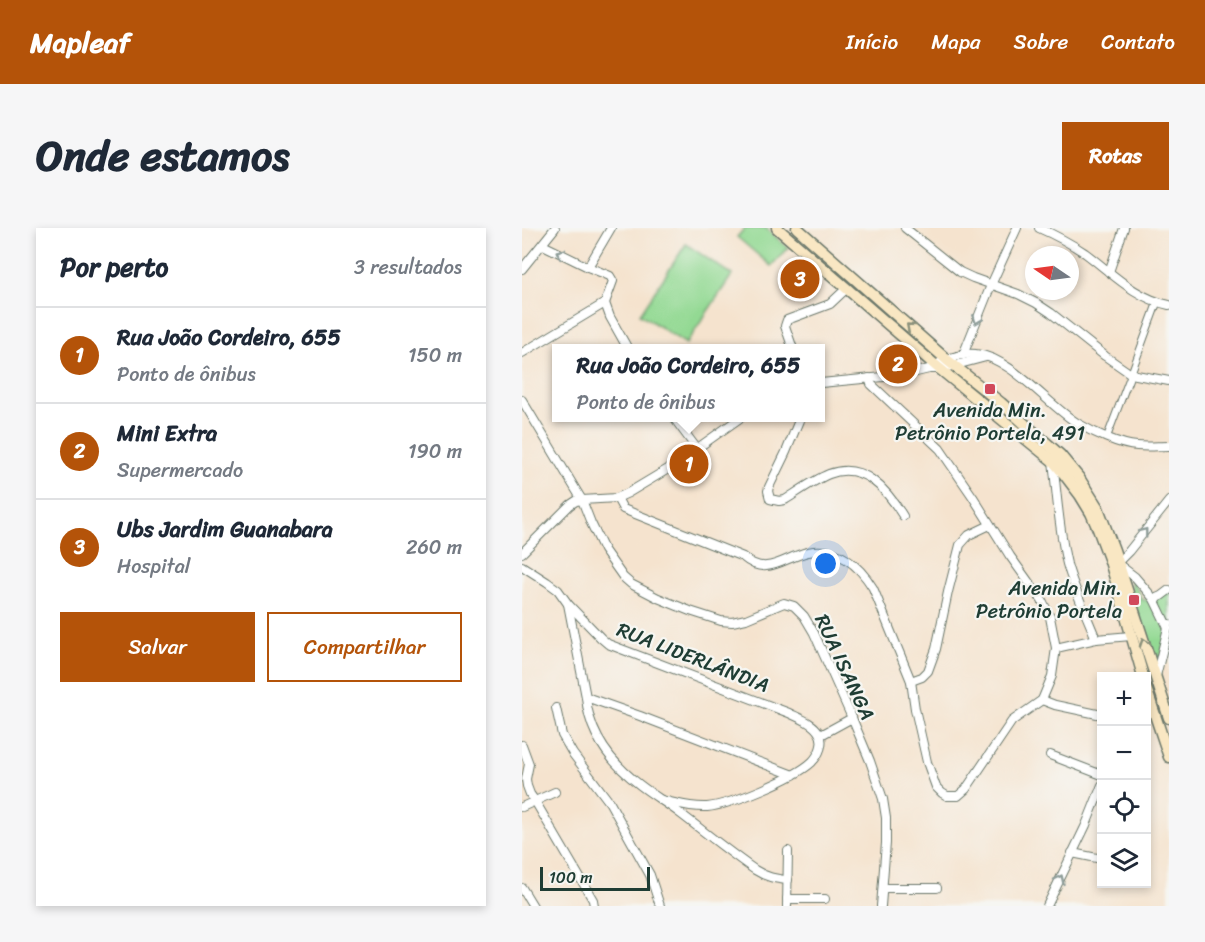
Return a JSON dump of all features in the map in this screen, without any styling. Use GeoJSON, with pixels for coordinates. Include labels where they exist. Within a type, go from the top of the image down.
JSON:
{"type":"FeatureCollection","features":[{"type":"Feature","properties":{"kind":"main road"},"geometry":{"type":"LineString","coordinates":[[777,228],[1053,461],[1092,513],[1110,561],[1142,672]]}},
{"type":"Feature","properties":{"kind":"main road"},"geometry":{"type":"LineString","coordinates":[[797,228],[941,366],[1001,403],[1060,455],[1079,478],[1098,508],[1168,710]]}},
{"type":"Feature","properties":{"kind":"main road"},"geometry":{"type":"LineString","coordinates":[[1151,712],[1169,756]]}},
{"type":"Feature","properties":{"kind":"street"},"geometry":{"type":"LineString","coordinates":[[522,269],[555,228]]}},
{"type":"Feature","properties":{"kind":"street"},"geometry":{"type":"LineString","coordinates":[[588,267],[611,228]]}},
{"type":"Feature","properties":{"kind":"street"},"geometry":{"type":"LineString","coordinates":[[905,228],[960,272],[1018,294],[1052,313],[1131,374],[1169,381]]}},
{"type":"Feature","properties":{"kind":"street"},"geometry":{"type":"LineString","coordinates":[[963,355],[1017,228]]}},
{"type":"Feature","properties":{"kind":"street"},"geometry":{"type":"LineString","coordinates":[[1039,228],[1065,240],[1126,287],[1157,303],[1169,305]]}},
{"type":"Feature","properties":{"kind":"street"},"geometry":{"type":"LineString","coordinates":[[1109,272],[1124,228]]}},
{"type":"Feature","properties":{"kind":"street"},"geometry":{"type":"LineString","coordinates":[[522,353],[605,303],[613,281],[610,276],[543,245]]}},
{"type":"Feature","properties":{"kind":"street"},"geometry":{"type":"LineString","coordinates":[[792,344],[785,326],[787,320],[830,304],[847,288]]}},
{"type":"Feature","properties":{"kind":"street"},"geometry":{"type":"LineString","coordinates":[[605,303],[613,323],[626,344]]}},
{"type":"Feature","properties":{"kind":"street"},"geometry":{"type":"LineString","coordinates":[[1107,437],[1157,303]]}},
{"type":"Feature","properties":{"kind":"street"},"geometry":{"type":"LineString","coordinates":[[941,366],[963,355],[975,354],[988,357],[1010,369],[1065,416],[1079,425],[1121,443],[1137,446],[1169,446]]}},
{"type":"Feature","properties":{"kind":"street"},"geometry":{"type":"LineString","coordinates":[[825,383],[904,375],[988,357]]}},
{"type":"Feature","properties":{"kind":"street"},"geometry":{"type":"LineString","coordinates":[[617,498],[623,509],[743,557],[752,565],[776,565],[808,552],[832,553],[847,558],[865,575],[873,588],[911,681],[927,762],[936,787],[947,796],[958,796],[966,789],[1012,721],[1042,700],[1052,676],[1056,648],[1050,617],[1043,602],[973,496],[939,450],[871,384],[868,378]]}},
{"type":"Feature","properties":{"kind":"street","name":"RUA ISANGA"},"geometry":{"type":"LineString","coordinates":[[522,400],[582,500],[595,532],[612,564],[632,584],[658,598],[721,621],[732,622],[746,619],[784,603],[798,609],[814,633],[870,761],[883,799],[886,818],[884,888],[881,906]]}},
{"type":"Feature","properties":{"kind":"street"},"geometry":{"type":"LineString","coordinates":[[678,422],[697,449]]}},
{"type":"Feature","properties":{"kind":"street"},"geometry":{"type":"LineString","coordinates":[[522,553],[570,504],[582,500],[617,498],[628,493],[697,449],[733,422]]}},
{"type":"Feature","properties":{"kind":"street"},"geometry":{"type":"LineString","coordinates":[[798,422],[769,486],[770,499],[779,501],[829,474],[842,470],[853,471],[865,475],[878,484],[903,516]]}},
{"type":"Feature","properties":{"kind":"street"},"geometry":{"type":"LineString","coordinates":[[1053,461],[1067,563],[1096,639]]}},
{"type":"Feature","properties":{"kind":"street"},"geometry":{"type":"LineString","coordinates":[[1057,493],[1064,488],[1074,487]]}},
{"type":"Feature","properties":{"kind":"street"},"geometry":{"type":"LineString","coordinates":[[1156,677],[1169,626],[1154,599],[1135,577],[1118,563],[1169,501]]}},
{"type":"Feature","properties":{"kind":"street"},"geometry":{"type":"LineString","coordinates":[[911,681],[922,677],[928,671],[936,649],[960,545],[969,535],[990,525]]}},
{"type":"Feature","properties":{"kind":"street","name":"RUA LIDERLÂNDIA"},"geometry":{"type":"LineString","coordinates":[[522,566],[558,590],[568,604],[608,644],[789,712],[818,732]]}},
{"type":"Feature","properties":{"kind":"street"},"geometry":{"type":"LineString","coordinates":[[1154,599],[1169,590]]}},
{"type":"Feature","properties":{"kind":"street"},"geometry":{"type":"LineString","coordinates":[[568,604],[588,713],[596,736],[605,749],[639,785],[754,870],[766,877],[788,880]]}},
{"type":"Feature","properties":{"kind":"street"},"geometry":{"type":"LineString","coordinates":[[1056,648],[1096,639],[1131,636]]}},
{"type":"Feature","properties":{"kind":"street"},"geometry":{"type":"LineString","coordinates":[[586,697],[793,775]]}},
{"type":"Feature","properties":{"kind":"street"},"geometry":{"type":"LineString","coordinates":[[1042,700],[1097,714]]}},
{"type":"Feature","properties":{"kind":"street"},"geometry":{"type":"LineString","coordinates":[[556,708],[562,735],[573,754],[610,803],[650,875],[660,906]]}},
{"type":"Feature","properties":{"kind":"street"},"geometry":{"type":"LineString","coordinates":[[1151,710],[1168,710]]}},
{"type":"Feature","properties":{"kind":"street"},"geometry":{"type":"LineString","coordinates":[[661,800],[705,807],[721,805],[738,799],[793,775],[813,761],[820,751],[821,742],[818,732],[852,718]]}},
{"type":"Feature","properties":{"kind":"street"},"geometry":{"type":"LineString","coordinates":[[522,745],[529,764],[526,779],[530,794],[593,900],[594,906]]}},
{"type":"Feature","properties":{"kind":"street"},"geometry":{"type":"LineString","coordinates":[[1050,755],[1097,774]]}},
{"type":"Feature","properties":{"kind":"street"},"geometry":{"type":"LineString","coordinates":[[522,807],[555,792]]}},
{"type":"Feature","properties":{"kind":"street"},"geometry":{"type":"LineString","coordinates":[[1047,906],[1097,796]]}},
{"type":"Feature","properties":{"kind":"street"},"geometry":{"type":"LineString","coordinates":[[788,852],[787,903],[825,899]]}},
{"type":"Feature","properties":{"kind":"street"},"geometry":{"type":"LineString","coordinates":[[1072,852],[1097,859]]}},
{"type":"Feature","properties":{"kind":"street"},"geometry":{"type":"LineString","coordinates":[[522,888],[533,906]]}},
{"type":"Feature","properties":{"kind":"street"},"geometry":{"type":"LineString","coordinates":[[884,888],[937,888]]}},
{"type":"Feature","properties":{"kind":"green space"},"geometry":{"type":"Polygon","coordinates":[[[745,228],[766,228],[788,248],[771,266],[737,237],[745,228]]]}},
{"type":"Feature","properties":{"kind":"green space"},"geometry":{"type":"Polygon","coordinates":[[[686,244],[732,275],[686,344],[640,314],[686,244]]]}},
{"type":"Feature","properties":{"kind":"green space"},"geometry":{"type":"Polygon","coordinates":[[[1132,577],[1142,600],[1154,599],[1169,589],[1169,624],[1156,677],[1130,589],[1132,577]]]}},
{"type":"Feature","properties":{"kind":"place","name":"Ubs Jardim Guanabara"},"geometry":{"type":"Point","coordinates":[800,279]}},
{"type":"Feature","properties":{"kind":"place","name":"Mini Extra"},"geometry":{"type":"Point","coordinates":[898,364]}},
{"type":"Feature","properties":{"kind":"place","name":"Avenida Min. Petrônio Portela, 491"},"geometry":{"type":"Point","coordinates":[990,389]}},
{"type":"Feature","properties":{"kind":"place","name":"Rua João Cordeiro, 655"},"geometry":{"type":"Point","coordinates":[689,464]}},
{"type":"Feature","properties":{"kind":"place","name":"Avenida Min. Petrônio Portela"},"geometry":{"type":"Point","coordinates":[1134,600]}}]}
